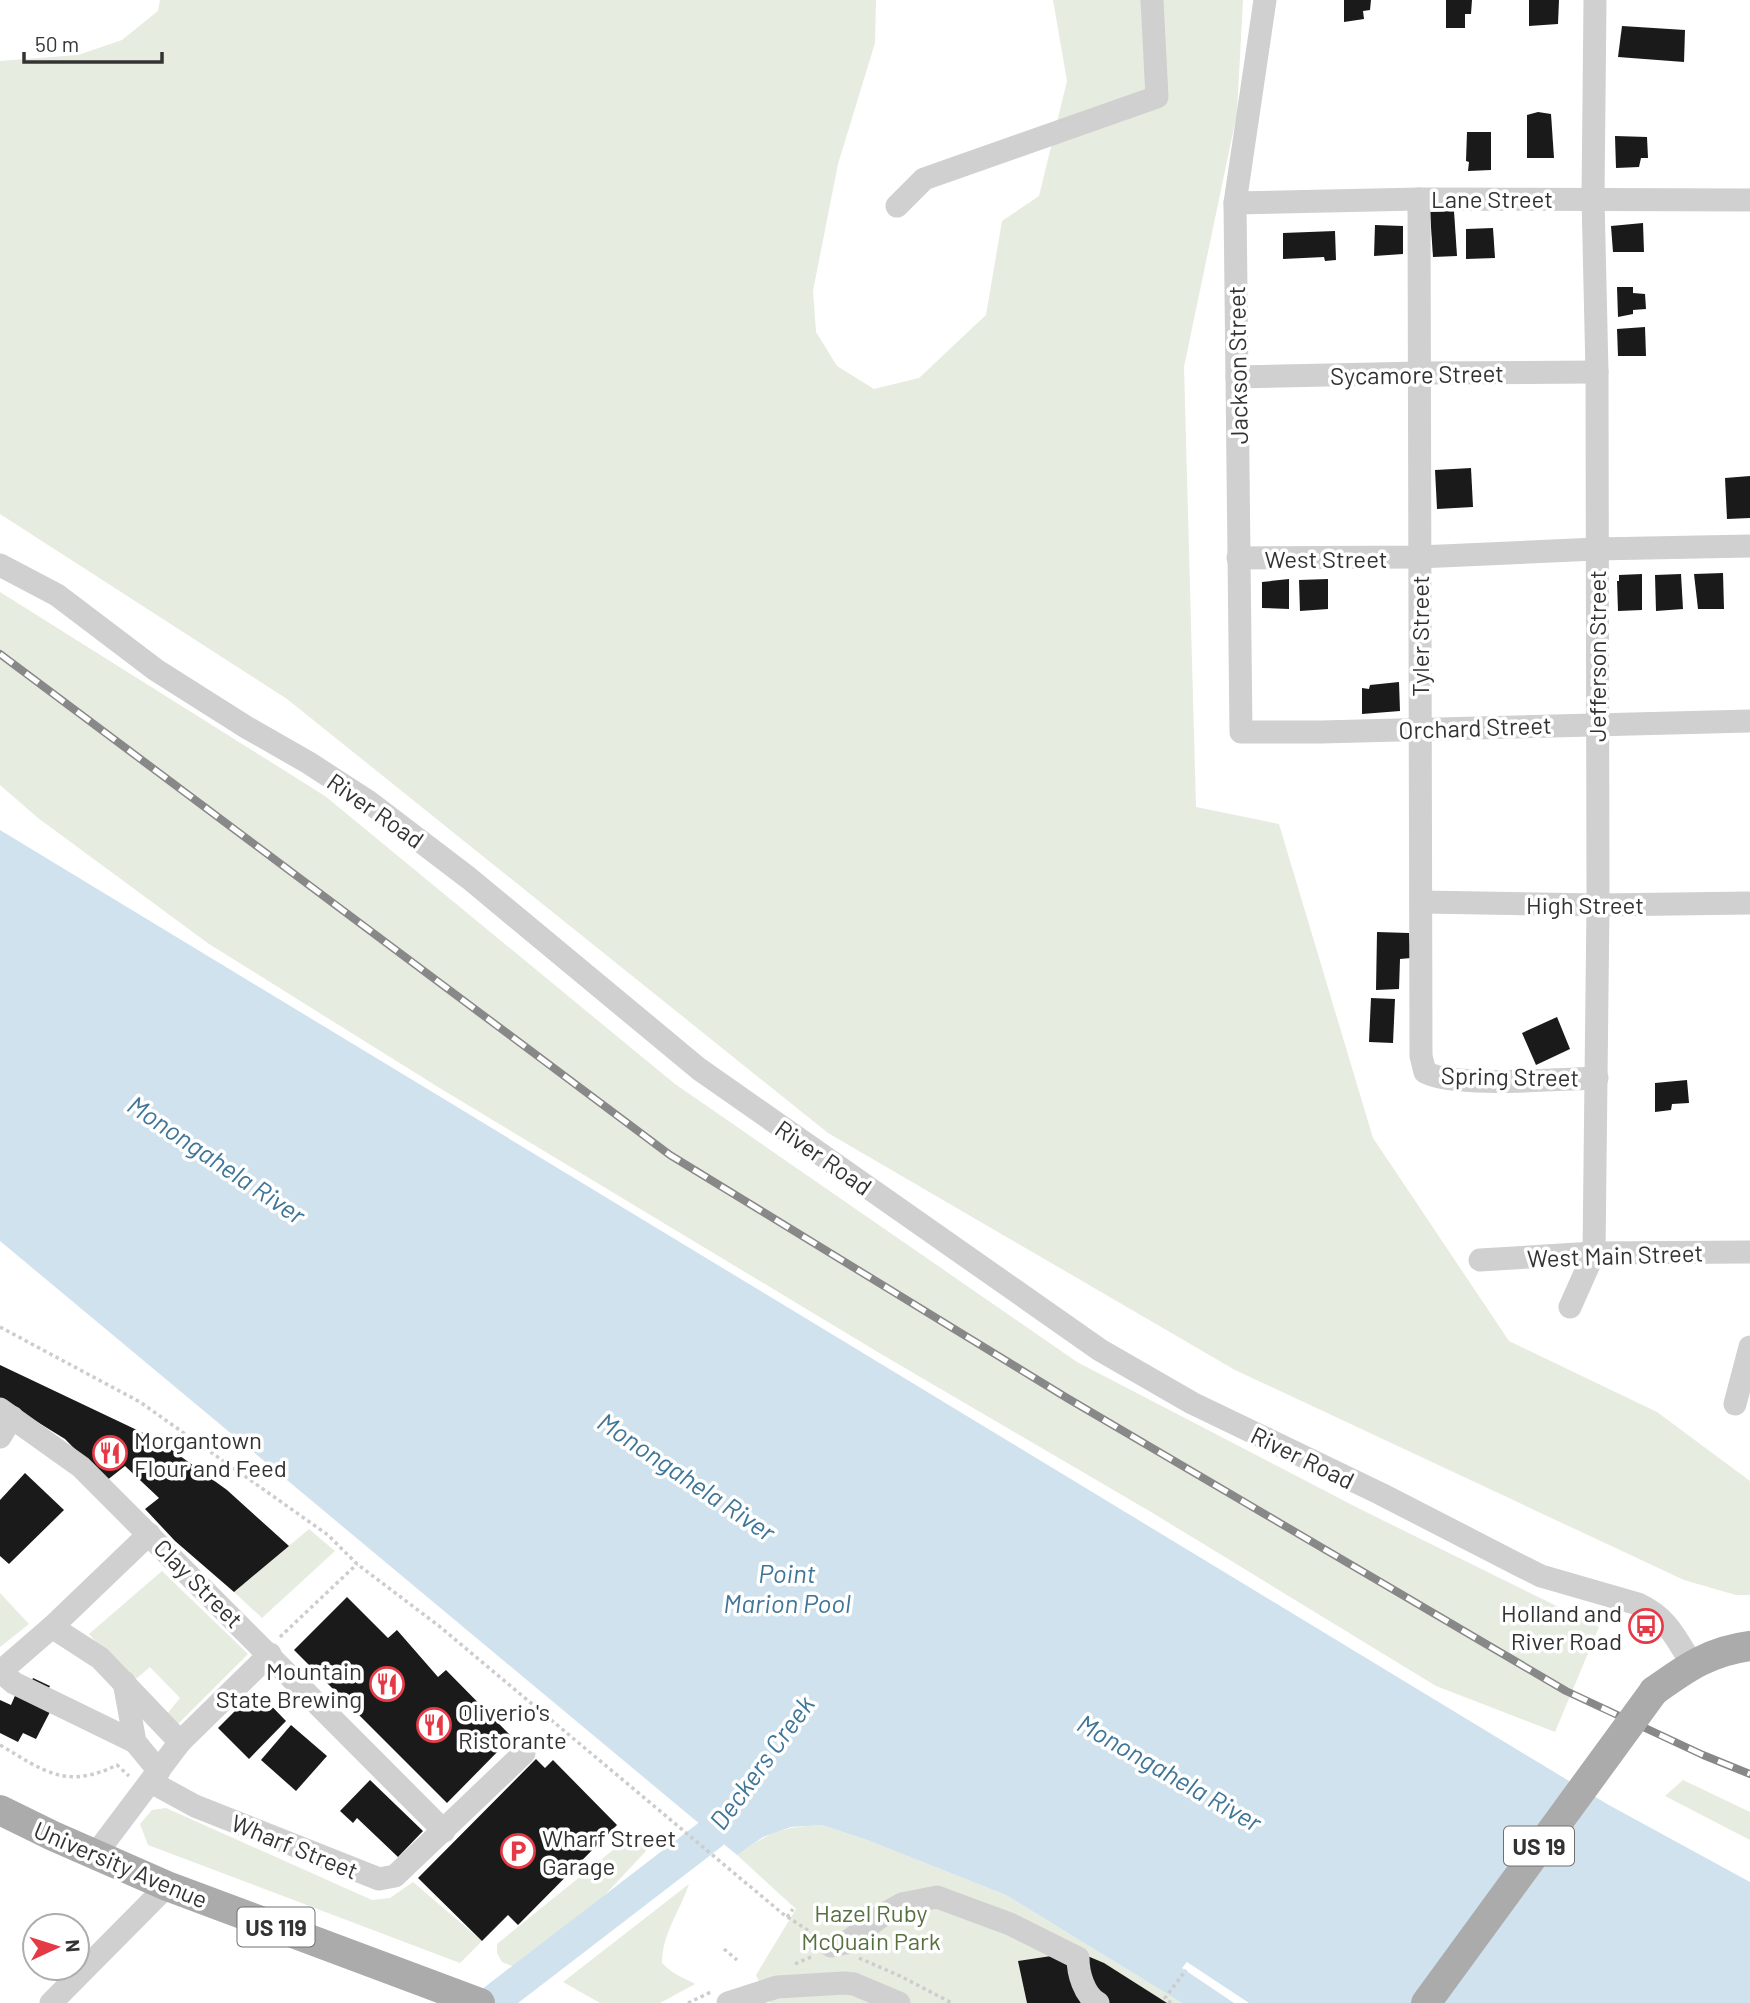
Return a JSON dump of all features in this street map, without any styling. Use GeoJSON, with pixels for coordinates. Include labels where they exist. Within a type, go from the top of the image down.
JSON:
{"type":"FeatureCollection","features":[{"type":"Feature","properties":{"kind":"main road","name":"US 19"},"geometry":{"type":"LineString","coordinates":[[1426,2003],[1654,1691],[1692,1664],[1727,1649],[1750,1646]]}},
{"type":"Feature","properties":{"kind":"main road","name":"University Avenue"},"geometry":{"type":"LineString","coordinates":[[0,1810],[95,1856],[167,1886],[480,2003]]}},
{"type":"Feature","properties":{"kind":"street"},"geometry":{"type":"LineString","coordinates":[[897,206],[924,179],[1157,97],[1152,0]]}},
{"type":"Feature","properties":{"kind":"street","name":"Jackson Street"},"geometry":{"type":"LineString","coordinates":[[1241,732],[1235,203],[1265,0]]}},
{"type":"Feature","properties":{"kind":"street","name":"Jefferson Street"},"geometry":{"type":"LineString","coordinates":[[1570,1307],[1594,1253],[1598,905],[1597,372],[1593,198],[1595,0]]}},
{"type":"Feature","properties":{"kind":"street","name":"Lane Street"},"geometry":{"type":"LineString","coordinates":[[1235,203],[1419,199],[1750,200]]}},
{"type":"Feature","properties":{"kind":"street","name":"Tyler Street"},"geometry":{"type":"LineString","coordinates":[[1419,199],[1421,1056],[1425,1072]]}},
{"type":"Feature","properties":{"kind":"street","name":"Sycamore Street"},"geometry":{"type":"LineString","coordinates":[[1237,377],[1597,372]]}},
{"type":"Feature","properties":{"kind":"street","name":"West Street"},"geometry":{"type":"LineString","coordinates":[[1238,558],[1419,557],[1596,549],[1750,546]]}},
{"type":"Feature","properties":{"kind":"street","name":"River Road"},"geometry":{"type":"LineString","coordinates":[[0,565],[57,595],[156,670],[309,763],[379,810],[470,879],[699,1069],[1100,1350],[1192,1403],[1381,1494],[1541,1576],[1630,1601],[1651,1611],[1664,1620],[1692,1664]]}},
{"type":"Feature","properties":{"kind":"street","name":"Orchard Street"},"geometry":{"type":"LineString","coordinates":[[1241,732],[1750,721]]}},
{"type":"Feature","properties":{"kind":"street","name":"High Street"},"geometry":{"type":"LineString","coordinates":[[1421,902],[1598,905],[1750,903]]}},
{"type":"Feature","properties":{"kind":"street","name":"Spring Street"},"geometry":{"type":"LineString","coordinates":[[1425,1072],[1433,1077],[1463,1080],[1597,1078]]}},
{"type":"Feature","properties":{"kind":"street","name":"West Main Street"},"geometry":{"type":"LineString","coordinates":[[1480,1260],[1594,1253],[1750,1252]]}},
{"type":"Feature","properties":{"kind":"street"},"geometry":{"type":"LineString","coordinates":[[1735,1404],[1750,1347]]}},
{"type":"Feature","properties":{"kind":"street"},"geometry":{"type":"LineString","coordinates":[[0,1437],[6,1413]]}},
{"type":"Feature","properties":{"kind":"street","name":"Clay Street"},"geometry":{"type":"LineString","coordinates":[[6,1413],[81,1467],[444,1831]]}},
{"type":"Feature","properties":{"kind":"street"},"geometry":{"type":"LineString","coordinates":[[135,1742],[14,1683],[0,1672],[52,1627],[149,1534]]}},
{"type":"Feature","properties":{"kind":"street"},"geometry":{"type":"LineString","coordinates":[[52,1627],[100,1658],[180,1742]]}},
{"type":"Feature","properties":{"kind":"street"},"geometry":{"type":"LineString","coordinates":[[95,1856],[147,1777],[270,1654]]}},
{"type":"Feature","properties":{"kind":"street"},"geometry":{"type":"LineString","coordinates":[[124,1682],[135,1742],[147,1777]]}},
{"type":"Feature","properties":{"kind":"street","name":"Wharf Street"},"geometry":{"type":"LineString","coordinates":[[147,1777],[195,1805],[379,1879],[395,1876],[524,1753]]}},
{"type":"Feature","properties":{"kind":"street"},"geometry":{"type":"LineString","coordinates":[[51,2003],[114,1936],[167,1886]]}},
{"type":"Feature","properties":{"kind":"street"},"geometry":{"type":"LineString","coordinates":[[831,1946],[846,1943],[902,1904],[937,1897],[1010,1924],[1078,1958],[1078,1973],[1092,2000],[1098,2003]]}},
{"type":"Feature","properties":{"kind":"street"},"geometry":{"type":"LineString","coordinates":[[728,2003],[777,1987],[854,1984],[899,2003]]}},
{"type":"Feature","properties":{"kind":"path"},"geometry":{"type":"LineString","coordinates":[[0,1327],[140,1402],[328,1535],[357,1564],[439,1626],[787,1917],[831,1946],[900,1976],[952,2003]]}},
{"type":"Feature","properties":{"kind":"path"},"geometry":{"type":"LineString","coordinates":[[270,1654],[281,1635],[357,1564]]}},
{"type":"Feature","properties":{"kind":"path"},"geometry":{"type":"LineString","coordinates":[[0,1745],[39,1768],[68,1778],[103,1772],[117,1765],[147,1777]]}},
{"type":"Feature","properties":{"kind":"path"},"geometry":{"type":"LineString","coordinates":[[787,1917],[793,1909]]}},
{"type":"Feature","properties":{"kind":"path"},"geometry":{"type":"LineString","coordinates":[[724,1949],[737,1960]]}},
{"type":"Feature","properties":{"kind":"path"},"geometry":{"type":"LineString","coordinates":[[1171,2003],[1165,1998],[1185,1970]]}},
{"type":"Feature","properties":{"kind":"green space"},"geometry":{"type":"Polygon","coordinates":[[[160,0],[876,0],[875,43],[838,164],[813,291],[816,332],[837,366],[874,389],[919,378],[986,315],[1002,221],[1039,196],[1067,81],[1053,0],[1243,0],[1237,113],[1184,367],[1196,807],[1279,824],[1373,1138],[1509,1341],[1657,1412],[1750,1481],[1750,1595],[1736,1595],[1684,1580],[1235,1370],[828,1133],[287,699],[0,514],[0,61],[78,55],[122,40],[158,11],[160,0]]]}},
{"type":"Feature","properties":{"kind":"green space"},"geometry":{"type":"Polygon","coordinates":[[[0,592],[325,796],[675,1084],[1077,1362],[1360,1509],[1599,1627],[1555,1732],[1436,1686],[1151,1512],[881,1354],[438,1087],[209,944],[38,818],[0,785],[0,592]]]}},
{"type":"Feature","properties":{"kind":"green space"},"geometry":{"type":"Polygon","coordinates":[[[309,1529],[335,1551],[262,1618],[234,1592],[309,1529]]]}},
{"type":"Feature","properties":{"kind":"green space"},"geometry":{"type":"Polygon","coordinates":[[[162,1571],[248,1654],[174,1728],[167,1714],[180,1698],[150,1667],[131,1683],[89,1634],[162,1571]]]}},
{"type":"Feature","properties":{"kind":"green space"},"geometry":{"type":"Polygon","coordinates":[[[0,1593],[29,1624],[0,1647],[0,1593]]]}},
{"type":"Feature","properties":{"kind":"green space"},"geometry":{"type":"Polygon","coordinates":[[[1683,1780],[1750,1812],[1750,1840],[1665,1796],[1683,1780]]]}},
{"type":"Feature","properties":{"kind":"green space"},"geometry":{"type":"Polygon","coordinates":[[[166,1808],[372,1900],[390,1898],[413,1882],[482,1941],[460,1963],[148,1845],[140,1824],[152,1810],[166,1808]]]}},
{"type":"Feature","properties":{"kind":"green space","name":"Hazel Ruby McQuain Park"},"geometry":{"type":"Polygon","coordinates":[[[822,1825],[1006,1895],[1182,2003],[770,2003],[756,1975],[796,1909],[737,1855],[776,1832],[822,1825]]]}},
{"type":"Feature","properties":{"kind":"green space"},"geometry":{"type":"Polygon","coordinates":[[[629,1837],[646,1841],[646,1851],[587,1914],[521,1966],[502,1962],[497,1953],[497,1944],[629,1837]]]}},
{"type":"Feature","properties":{"kind":"green space"},"geometry":{"type":"Polygon","coordinates":[[[689,1884],[668,1932],[662,1963],[695,1984],[660,2003],[600,2003],[563,1982],[689,1884]]]}},
{"type":"Feature","properties":{"kind":"water","name":"Point Marion Pool"},"geometry":{"type":"Polygon","coordinates":[[[0,830],[1607,1804],[1750,1882],[1750,2003],[1182,2003],[1006,1895],[822,1825],[791,1827],[763,1837],[737,1855],[0,1241],[0,830]]]}},
{"type":"Feature","properties":{"kind":"pier"},"geometry":{"type":"Polygon","coordinates":[[[1187,1962],[1249,2003],[1234,2003],[1182,1968],[1187,1962]]]}},
{"type":"Feature","properties":{"kind":"building"},"geometry":{"type":"Polygon","coordinates":[[[1344,0],[1371,0],[1370,10],[1363,11],[1364,19],[1344,22],[1344,0]]]}},
{"type":"Feature","properties":{"kind":"building"},"geometry":{"type":"Polygon","coordinates":[[[1446,0],[1472,0],[1471,14],[1465,14],[1465,28],[1446,28],[1446,0]]]}},
{"type":"Feature","properties":{"kind":"building"},"geometry":{"type":"Polygon","coordinates":[[[1529,0],[1559,0],[1558,24],[1529,26],[1529,0]]]}},
{"type":"Feature","properties":{"kind":"building"},"geometry":{"type":"Polygon","coordinates":[[[1622,26],[1685,30],[1684,62],[1618,57],[1622,26]]]}},
{"type":"Feature","properties":{"kind":"building"},"geometry":{"type":"Polygon","coordinates":[[[1538,112],[1551,114],[1554,158],[1527,158],[1527,115],[1538,112]]]}},
{"type":"Feature","properties":{"kind":"building"},"geometry":{"type":"Polygon","coordinates":[[[1467,132],[1491,132],[1491,170],[1468,171],[1467,132]]]}},
{"type":"Feature","properties":{"kind":"building"},"geometry":{"type":"Polygon","coordinates":[[[1615,136],[1647,137],[1648,158],[1641,158],[1639,167],[1616,168],[1615,136]]]}},
{"type":"Feature","properties":{"kind":"building"},"geometry":{"type":"Polygon","coordinates":[[[1454,211],[1457,256],[1433,257],[1430,212],[1454,211]]]}},
{"type":"Feature","properties":{"kind":"building"},"geometry":{"type":"Polygon","coordinates":[[[1643,223],[1644,252],[1613,252],[1611,226],[1643,223]]]}},
{"type":"Feature","properties":{"kind":"building"},"geometry":{"type":"Polygon","coordinates":[[[1375,225],[1403,226],[1403,254],[1374,256],[1375,225]]]}},
{"type":"Feature","properties":{"kind":"building"},"geometry":{"type":"Polygon","coordinates":[[[1493,228],[1495,258],[1466,259],[1466,229],[1493,228]]]}},
{"type":"Feature","properties":{"kind":"building"},"geometry":{"type":"Polygon","coordinates":[[[1335,231],[1336,260],[1325,261],[1324,257],[1283,259],[1283,233],[1335,231]]]}},
{"type":"Feature","properties":{"kind":"building"},"geometry":{"type":"Polygon","coordinates":[[[1617,287],[1633,287],[1633,293],[1645,294],[1646,309],[1633,310],[1633,314],[1618,317],[1617,287]]]}},
{"type":"Feature","properties":{"kind":"building"},"geometry":{"type":"Polygon","coordinates":[[[1645,327],[1646,356],[1618,356],[1617,329],[1645,327]]]}},
{"type":"Feature","properties":{"kind":"building"},"geometry":{"type":"Polygon","coordinates":[[[1471,468],[1473,507],[1437,509],[1435,470],[1471,468]]]}},
{"type":"Feature","properties":{"kind":"building"},"geometry":{"type":"Polygon","coordinates":[[[1750,476],[1750,518],[1727,519],[1725,478],[1750,476]]]}},
{"type":"Feature","properties":{"kind":"building"},"geometry":{"type":"Polygon","coordinates":[[[1723,573],[1724,609],[1698,609],[1694,574],[1723,573]]]}},
{"type":"Feature","properties":{"kind":"building"},"geometry":{"type":"Polygon","coordinates":[[[1642,574],[1642,610],[1618,611],[1619,575],[1642,574]]]}},
{"type":"Feature","properties":{"kind":"building"},"geometry":{"type":"Polygon","coordinates":[[[1681,574],[1683,609],[1656,611],[1655,575],[1681,574]]]}},
{"type":"Feature","properties":{"kind":"building"},"geometry":{"type":"Polygon","coordinates":[[[1289,579],[1289,609],[1262,608],[1262,582],[1289,579]]]}},
{"type":"Feature","properties":{"kind":"building"},"geometry":{"type":"Polygon","coordinates":[[[1328,579],[1328,609],[1300,611],[1299,580],[1328,579]]]}},
{"type":"Feature","properties":{"kind":"building"},"geometry":{"type":"Polygon","coordinates":[[[1399,682],[1400,711],[1362,714],[1362,688],[1369,689],[1370,685],[1399,682]]]}},
{"type":"Feature","properties":{"kind":"building"},"geometry":{"type":"Polygon","coordinates":[[[1377,932],[1409,933],[1411,958],[1400,959],[1399,989],[1376,990],[1377,932]]]}},
{"type":"Feature","properties":{"kind":"building"},"geometry":{"type":"Polygon","coordinates":[[[1371,998],[1395,999],[1393,1043],[1369,1042],[1371,998]]]}},
{"type":"Feature","properties":{"kind":"building"},"geometry":{"type":"Polygon","coordinates":[[[1557,1017],[1570,1049],[1536,1065],[1522,1033],[1557,1017]]]}},
{"type":"Feature","properties":{"kind":"building"},"geometry":{"type":"Polygon","coordinates":[[[1687,1080],[1689,1103],[1672,1104],[1671,1110],[1655,1112],[1655,1083],[1687,1080]]]}},
{"type":"Feature","properties":{"kind":"building"},"geometry":{"type":"Polygon","coordinates":[[[0,1365],[158,1440],[227,1490],[289,1546],[234,1592],[175,1541],[145,1509],[159,1498],[125,1466],[106,1481],[65,1439],[0,1399],[0,1365]]]}},
{"type":"Feature","properties":{"kind":"building"},"geometry":{"type":"Polygon","coordinates":[[[25,1473],[64,1510],[9,1564],[0,1556],[0,1500],[25,1473]]]}},
{"type":"Feature","properties":{"kind":"building"},"geometry":{"type":"Polygon","coordinates":[[[347,1597],[388,1638],[397,1630],[438,1677],[446,1670],[512,1737],[447,1803],[294,1650],[347,1597]]]}},
{"type":"Feature","properties":{"kind":"building"},"geometry":{"type":"Polygon","coordinates":[[[33,1678],[50,1686],[45,1695],[51,1710],[36,1739],[23,1733],[18,1742],[0,1733],[0,1700],[11,1705],[17,1691],[28,1689],[33,1678]]]}},
{"type":"Feature","properties":{"kind":"building"},"geometry":{"type":"Polygon","coordinates":[[[256,1690],[286,1721],[249,1759],[218,1728],[256,1690]]]}},
{"type":"Feature","properties":{"kind":"building"},"geometry":{"type":"Polygon","coordinates":[[[291,1725],[327,1756],[296,1791],[261,1760],[291,1725]]]}},
{"type":"Feature","properties":{"kind":"building","name":"Wharf Street Garage"},"geometry":{"type":"Polygon","coordinates":[[[536,1759],[545,1768],[553,1760],[617,1825],[518,1925],[508,1915],[482,1941],[418,1878],[536,1759]]]}},
{"type":"Feature","properties":{"kind":"building"},"geometry":{"type":"Polygon","coordinates":[[[370,1780],[423,1831],[398,1857],[357,1818],[353,1823],[340,1811],[370,1780]]]}},
{"type":"Feature","properties":{"kind":"building"},"geometry":{"type":"Polygon","coordinates":[[[1078,1952],[1104,1963],[1167,2003],[1027,2003],[1018,1961],[1078,1952]]]}},
{"type":"Feature","properties":{"kind":"waterway","name":"Deckers Creek"},"geometry":{"type":"LineString","coordinates":[[491,2003],[711,1834],[737,1797]]}},
{"type":"Feature","properties":{"kind":"railway"},"geometry":{"type":"LineString","coordinates":[[0,654],[670,1155],[1067,1398],[1566,1691],[1750,1774]]}},
{"type":"Feature","properties":{"kind":"place","name":"Morgantown Flour and Feed"},"geometry":{"type":"Point","coordinates":[110,1453]}},
{"type":"Feature","properties":{"kind":"place","name":"Holland and River Road"},"geometry":{"type":"Point","coordinates":[1646,1626]}},
{"type":"Feature","properties":{"kind":"place","name":"Mountain State Brewing"},"geometry":{"type":"Point","coordinates":[387,1684]}},
{"type":"Feature","properties":{"kind":"place","name":"Oliverio's Ristorante"},"geometry":{"type":"Point","coordinates":[434,1725]}},
{"type":"Feature","properties":{"kind":"place","name":"Wharf Street Garage"},"geometry":{"type":"Point","coordinates":[518,1851]}},
{"type":"Feature","properties":{"kind":"water label","name":"Monongahela River"},"geometry":{"type":"Point","coordinates":[217,1159]}},
{"type":"Feature","properties":{"kind":"water label","name":"Monongahela River"},"geometry":{"type":"Point","coordinates":[687,1476]}},
{"type":"Feature","properties":{"kind":"water label","name":"Monongahela River"},"geometry":{"type":"Point","coordinates":[1170,1772]}}]}
